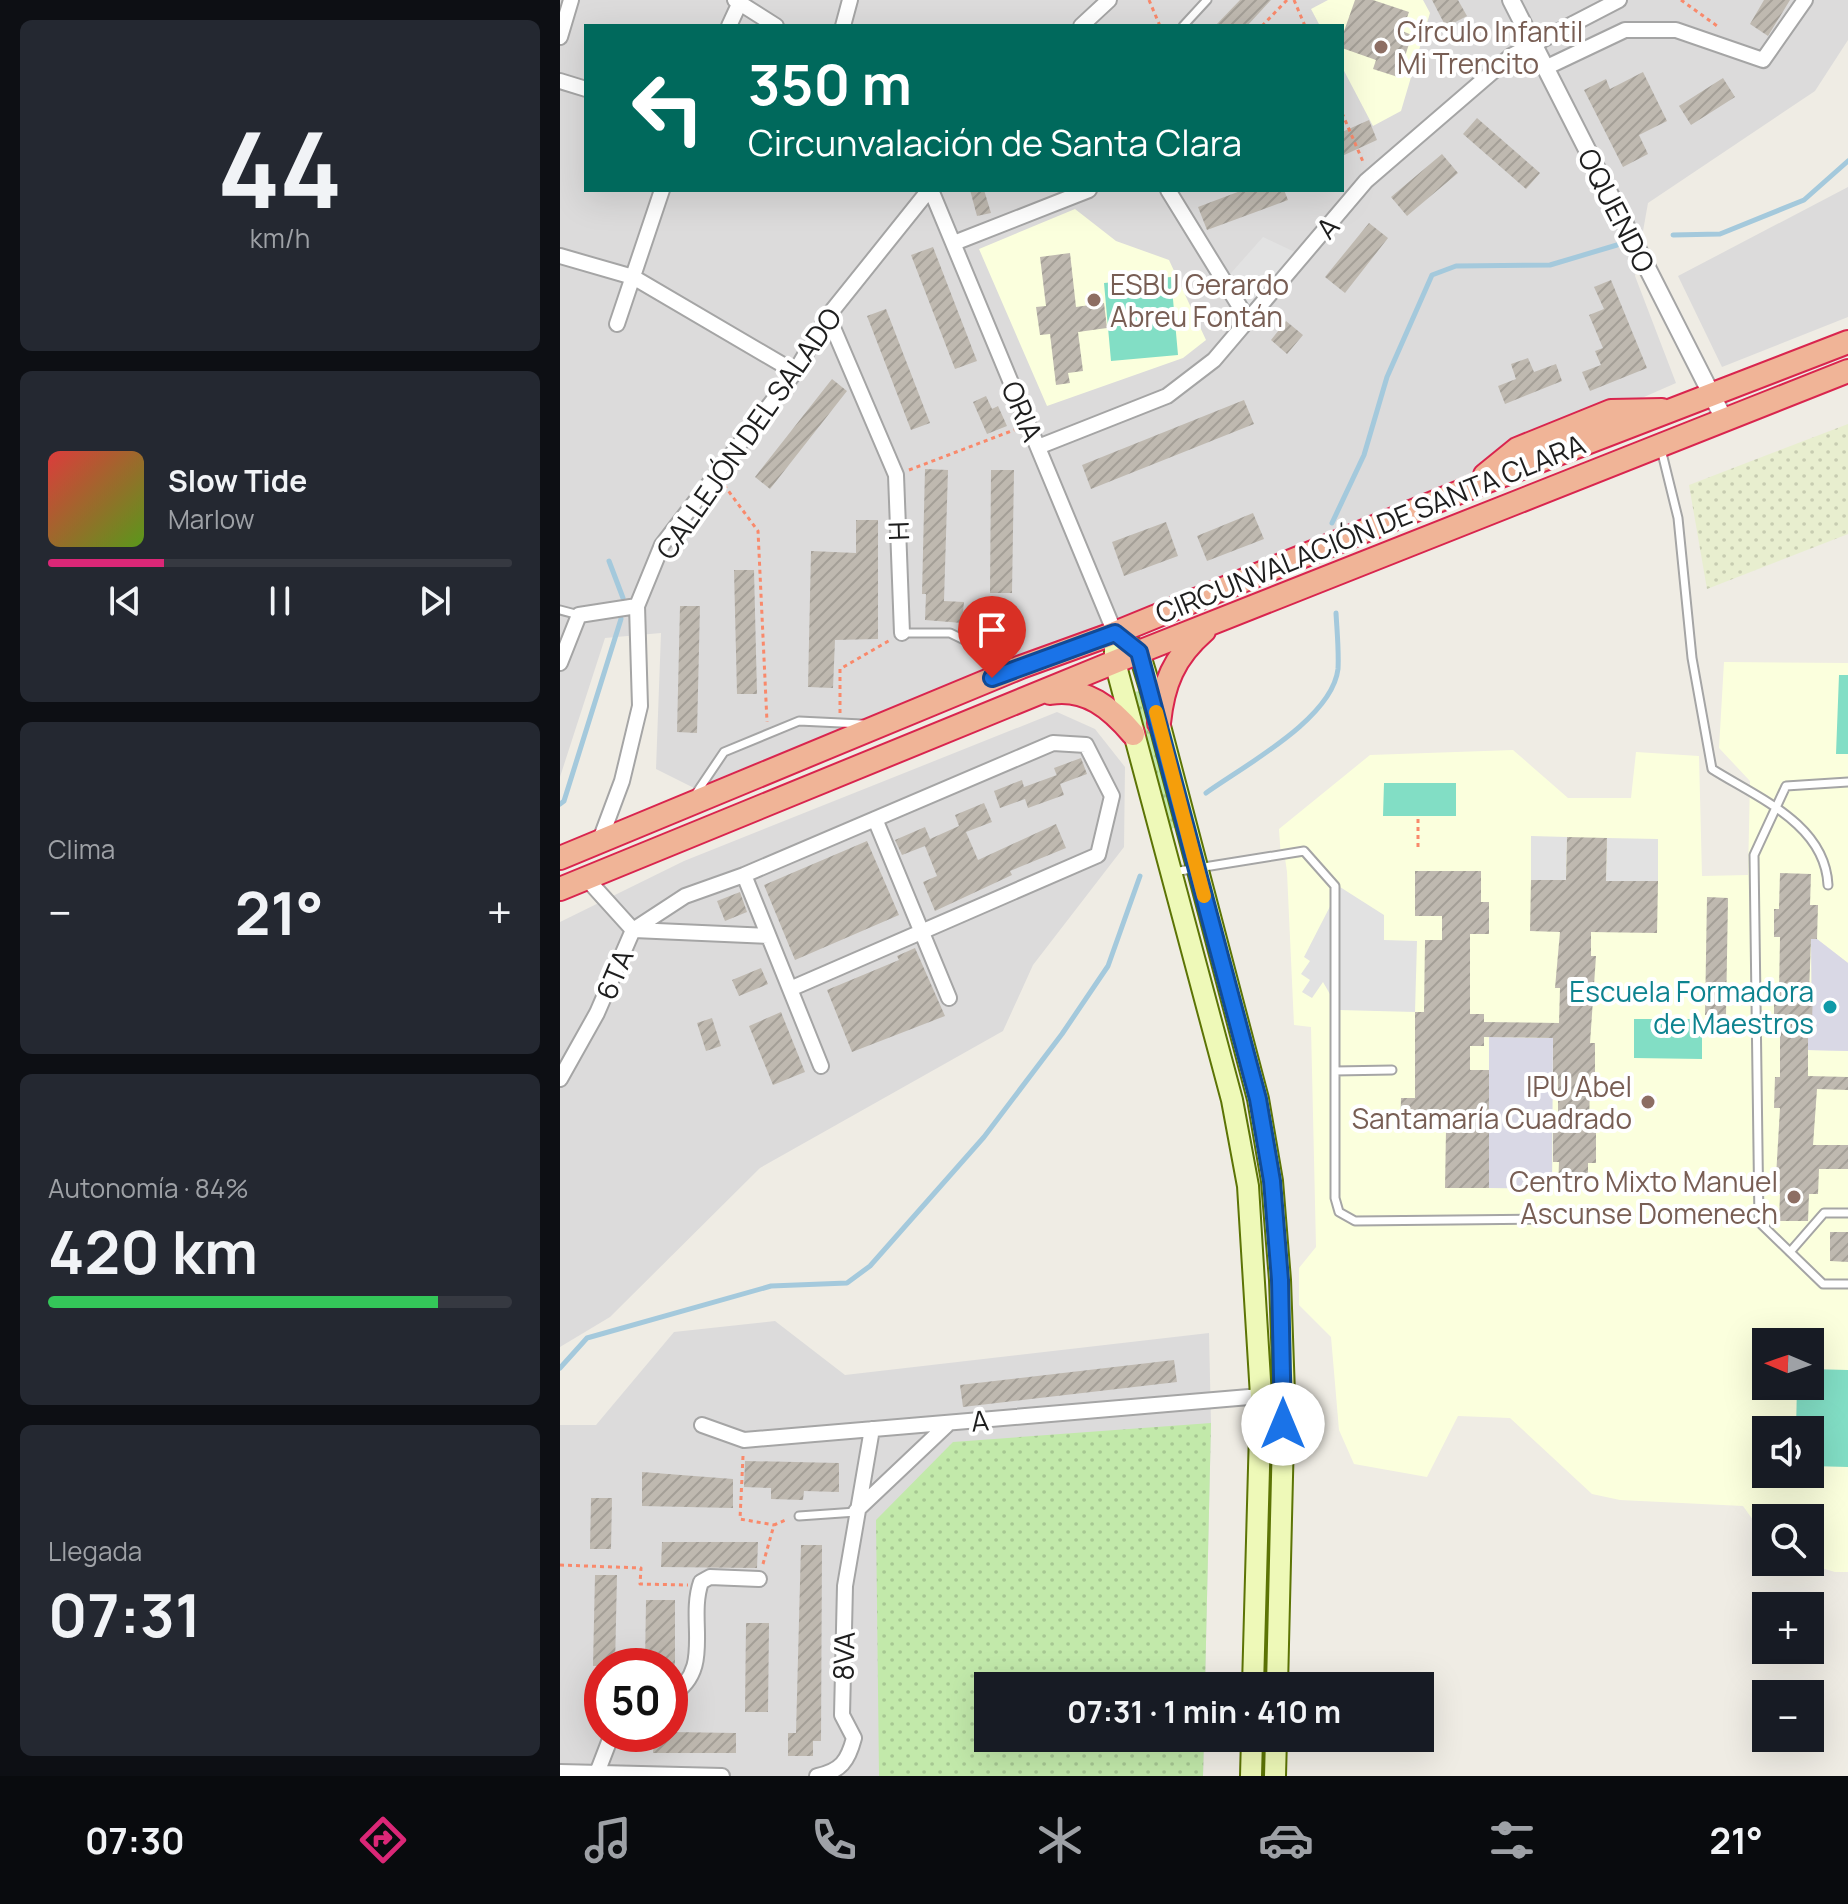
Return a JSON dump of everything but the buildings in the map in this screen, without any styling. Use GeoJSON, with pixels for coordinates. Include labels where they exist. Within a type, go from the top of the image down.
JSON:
{"type":"FeatureCollection","features":[{"type":"Feature","properties":{"kind":"highway"},"geometry":{"type":"LineString","coordinates":[[1712,395],[1848,342]]}},
{"type":"Feature","properties":{"kind":"highway","name":"CIRCUNVALACIÓN DE SANTA CLARA"},"geometry":{"type":"LineString","coordinates":[[560,889],[1139,652],[1848,371]]}},
{"type":"Feature","properties":{"kind":"highway","name":"CIRCUNVALACIÓN DE SANTA CLARA"},"geometry":{"type":"LineString","coordinates":[[560,858],[1021,667],[1115,633],[1467,489],[1517,449],[1611,411],[1679,409],[1712,395]]}},
{"type":"Feature","properties":{"kind":"highway"},"geometry":{"type":"LineString","coordinates":[[1159,723],[1162,692],[1171,669],[1188,645],[1215,622]]}},
{"type":"Feature","properties":{"kind":"highway"},"geometry":{"type":"LineString","coordinates":[[1033,696],[1060,691],[1082,694],[1108,707],[1133,734]]}},
{"type":"Feature","properties":{"kind":"main road"},"geometry":{"type":"LineString","coordinates":[[1115,633],[1139,652],[1258,1099],[1272,1181],[1280,1280],[1284,1394],[1277,1672]]}},
{"type":"Feature","properties":{"kind":"main road"},"geometry":{"type":"LineString","coordinates":[[1115,633],[1115,662],[1232,1100],[1248,1186],[1261,1396],[1253,1672]]}},
{"type":"Feature","properties":{"kind":"main road"},"geometry":{"type":"LineString","coordinates":[[1251,1776],[1252,1752]]}},
{"type":"Feature","properties":{"kind":"main road"},"geometry":{"type":"LineString","coordinates":[[1275,1776],[1276,1752]]}},
{"type":"Feature","properties":{"kind":"street"},"geometry":{"type":"LineString","coordinates":[[560,37],[571,0]]}},
{"type":"Feature","properties":{"kind":"street"},"geometry":{"type":"LineString","coordinates":[[844,24],[850,0]]}},
{"type":"Feature","properties":{"kind":"street"},"geometry":{"type":"LineString","coordinates":[[1083,24],[1109,0]]}},
{"type":"Feature","properties":{"kind":"street","name":"OQUENDO"},"geometry":{"type":"LineString","coordinates":[[1511,0],[1724,419]]}},
{"type":"Feature","properties":{"kind":"street","name":"A"},"geometry":{"type":"LineString","coordinates":[[1038,447],[1167,396],[1214,360],[1370,178],[1511,56],[1619,0]]}},
{"type":"Feature","properties":{"kind":"street"},"geometry":{"type":"LineString","coordinates":[[1545,68],[1625,30],[1676,30],[1763,60],[1805,0]]}},
{"type":"Feature","properties":{"kind":"street"},"geometry":{"type":"LineString","coordinates":[[730,24],[738,1],[773,24]]}},
{"type":"Feature","properties":{"kind":"street"},"geometry":{"type":"LineString","coordinates":[[560,81],[584,88]]}},
{"type":"Feature","properties":{"kind":"street"},"geometry":{"type":"LineString","coordinates":[[617,324],[661,192]]}},
{"type":"Feature","properties":{"kind":"street","name":"CALLEJÓN DEL SALADO"},"geometry":{"type":"LineString","coordinates":[[600,840],[622,781],[640,706],[637,606],[662,545],[795,372],[828,316],[928,192]]}},
{"type":"Feature","properties":{"kind":"street","name":"ORIA"},"geometry":{"type":"LineString","coordinates":[[931,192],[1115,633]]}},
{"type":"Feature","properties":{"kind":"street"},"geometry":{"type":"LineString","coordinates":[[954,243],[1084,192]]}},
{"type":"Feature","properties":{"kind":"street"},"geometry":{"type":"LineString","coordinates":[[1169,192],[1248,320]]}},
{"type":"Feature","properties":{"kind":"street"},"geometry":{"type":"LineString","coordinates":[[560,256],[633,277],[795,372]]}},
{"type":"Feature","properties":{"kind":"street","name":"H"},"geometry":{"type":"LineString","coordinates":[[828,316],[896,475],[902,633]]}},
{"type":"Feature","properties":{"kind":"street"},"geometry":{"type":"LineString","coordinates":[[560,663],[579,615],[637,606]]}},
{"type":"Feature","properties":{"kind":"street"},"geometry":{"type":"LineString","coordinates":[[633,930],[685,896],[744,875],[1053,743],[1086,745],[1112,796],[1098,855],[790,989]]}},
{"type":"Feature","properties":{"kind":"street"},"geometry":{"type":"LineString","coordinates":[[875,819],[949,998]]}},
{"type":"Feature","properties":{"kind":"street"},"geometry":{"type":"LineString","coordinates":[[744,875],[821,1066]]}},
{"type":"Feature","properties":{"kind":"street","name":"6TA"},"geometry":{"type":"LineString","coordinates":[[560,1079],[597,1013],[633,930],[586,878]]}},
{"type":"Feature","properties":{"kind":"street"},"geometry":{"type":"LineString","coordinates":[[633,930],[768,936]]}},
{"type":"Feature","properties":{"kind":"street","name":"A"},"geometry":{"type":"LineString","coordinates":[[702,1425],[744,1440],[1261,1396]]}},
{"type":"Feature","properties":{"kind":"street"},"geometry":{"type":"LineString","coordinates":[[856,1512],[949,1423]]}},
{"type":"Feature","properties":{"kind":"street","name":"8VA"},"geometry":{"type":"LineString","coordinates":[[817,1776],[837,1770],[849,1759],[854,1738],[842,1715],[845,1586],[872,1429]]}},
{"type":"Feature","properties":{"kind":"street"},"geometry":{"type":"LineString","coordinates":[[688,1682],[696,1670],[700,1585],[710,1577],[759,1579]]}},
{"type":"Feature","properties":{"kind":"street"},"geometry":{"type":"LineString","coordinates":[[597,1773],[605,1752]]}},
{"type":"Feature","properties":{"kind":"street"},"geometry":{"type":"LineString","coordinates":[[560,1772],[722,1776]]}},
{"type":"Feature","properties":{"kind":"lane"},"geometry":{"type":"LineString","coordinates":[[1185,24],[1207,0]]}},
{"type":"Feature","properties":{"kind":"lane"},"geometry":{"type":"LineString","coordinates":[[1660,445],[1678,518],[1692,658],[1712,769],[1804,828],[1827,862],[1828,885]]}},
{"type":"Feature","properties":{"kind":"lane"},"geometry":{"type":"LineString","coordinates":[[560,610],[579,615]]}},
{"type":"Feature","properties":{"kind":"lane"},"geometry":{"type":"LineString","coordinates":[[902,633],[950,633],[1021,667]]}},
{"type":"Feature","properties":{"kind":"lane"},"geometry":{"type":"LineString","coordinates":[[688,806],[724,752],[799,721],[876,726]]}},
{"type":"Feature","properties":{"kind":"lane"},"geometry":{"type":"LineString","coordinates":[[1848,782],[1786,786],[1754,855],[1759,1222],[1823,1284],[1848,1284]]}},
{"type":"Feature","properties":{"kind":"lane"},"geometry":{"type":"LineString","coordinates":[[1171,873],[1196,866],[1304,851],[1335,886],[1335,1198],[1339,1212],[1355,1221],[1552,1219]]}},
{"type":"Feature","properties":{"kind":"lane"},"geometry":{"type":"LineString","coordinates":[[1335,1071],[1392,1070]]}},
{"type":"Feature","properties":{"kind":"lane"},"geometry":{"type":"LineString","coordinates":[[1790,1252],[1824,1213],[1848,1213]]}},
{"type":"Feature","properties":{"kind":"lane"},"geometry":{"type":"LineString","coordinates":[[1261,1396],[1284,1394]]}},
{"type":"Feature","properties":{"kind":"lane"},"geometry":{"type":"LineString","coordinates":[[799,1516],[856,1512]]}},
{"type":"Feature","properties":{"kind":"path"},"geometry":{"type":"LineString","coordinates":[[1149,0],[1159,24]]}},
{"type":"Feature","properties":{"kind":"path"},"geometry":{"type":"LineString","coordinates":[[1264,24],[1287,0]]}},
{"type":"Feature","properties":{"kind":"path"},"geometry":{"type":"LineString","coordinates":[[1294,0],[1304,24]]}},
{"type":"Feature","properties":{"kind":"path"},"geometry":{"type":"LineString","coordinates":[[1344,118],[1370,178]]}},
{"type":"Feature","properties":{"kind":"path"},"geometry":{"type":"LineString","coordinates":[[896,475],[1029,425]]}},
{"type":"Feature","properties":{"kind":"path"},"geometry":{"type":"LineString","coordinates":[[716,474],[758,531],[768,734]]}},
{"type":"Feature","properties":{"kind":"path"},"geometry":{"type":"LineString","coordinates":[[839,722],[840,669],[902,633]]}},
{"type":"Feature","properties":{"kind":"path"},"geometry":{"type":"LineString","coordinates":[[1418,816],[1418,847]]}},
{"type":"Feature","properties":{"kind":"path"},"geometry":{"type":"LineString","coordinates":[[744,1440],[740,1519],[774,1525],[799,1516]]}},
{"type":"Feature","properties":{"kind":"path"},"geometry":{"type":"LineString","coordinates":[[759,1579],[774,1525]]}},
{"type":"Feature","properties":{"kind":"path"},"geometry":{"type":"LineString","coordinates":[[560,1565],[641,1568],[640,1584],[700,1585]]}},
{"type":"Feature","properties":{"kind":"shaded area"},"geometry":{"type":"Polygon","coordinates":[[[560,0],[1848,0],[1848,40],[1815,91],[1648,203],[1635,276],[1676,383],[1315,541],[694,788],[656,769],[661,633],[605,638],[560,777],[560,0]]]}},
{"type":"Feature","properties":{"kind":"shaded area","name":"Círculo Infantil Mi Trencito"},"geometry":{"type":"Polygon","coordinates":[[[1328,0],[1423,0],[1430,13],[1401,111],[1373,126],[1344,71],[1344,24],[1319,24],[1311,9],[1328,0]]]}},
{"type":"Feature","properties":{"kind":"shaded area"},"geometry":{"type":"Polygon","coordinates":[[[1848,187],[1848,317],[1722,367],[1678,276],[1848,187]]]}},
{"type":"Feature","properties":{"kind":"shaded area","name":"ESBU Gerardo Abreu Fontán"},"geometry":{"type":"Polygon","coordinates":[[[1075,209],[1116,241],[1169,260],[1206,340],[1183,358],[1047,406],[979,249],[1075,209]]]}},
{"type":"Feature","properties":{"kind":"shaded area"},"geometry":{"type":"Polygon","coordinates":[[[1263,237],[1303,256],[1248,320],[1224,281],[1263,237]]]}},
{"type":"Feature","properties":{"kind":"shaded area"},"geometry":{"type":"Polygon","coordinates":[[[1848,424],[1848,534],[1707,589],[1689,485],[1848,424]]]}},
{"type":"Feature","properties":{"kind":"shaded area","name":"IPU Abel Santamaría Cuadrado"},"geometry":{"type":"Polygon","coordinates":[[[1724,662],[1848,663],[1848,963],[1817,939],[1811,939],[1812,1021],[1809,1021],[1808,1050],[1848,1051],[1848,1572],[1824,1569],[1824,1504],[1752,1504],[1752,1519],[1743,1506],[1620,1500],[1592,1494],[1510,1418],[1458,1416],[1427,1477],[1354,1464],[1339,1430],[1331,1337],[1299,1305],[1299,1268],[1316,1247],[1311,1027],[1294,1025],[1287,872],[1285,858],[1281,858],[1279,829],[1370,755],[1513,750],[1568,798],[1631,798],[1636,752],[1699,756],[1702,876],[1748,875],[1750,781],[1719,748],[1724,662]]]}},
{"type":"Feature","properties":{"kind":"shaded area"},"geometry":{"type":"Polygon","coordinates":[[[1057,712],[1095,729],[1125,767],[1124,847],[1033,965],[1003,1031],[760,1168],[610,1317],[560,1347],[560,922],[684,861],[1057,712]]]}},
{"type":"Feature","properties":{"kind":"shaded area"},"geometry":{"type":"Polygon","coordinates":[[[1531,836],[1567,837],[1566,880],[1531,880],[1531,836]]]}},
{"type":"Feature","properties":{"kind":"shaded area"},"geometry":{"type":"Polygon","coordinates":[[[1607,838],[1658,839],[1658,881],[1606,881],[1607,838]]]}},
{"type":"Feature","properties":{"kind":"shaded area"},"geometry":{"type":"Polygon","coordinates":[[[1340,887],[1384,915],[1384,940],[1417,941],[1415,1012],[1339,1010],[1323,982],[1312,998],[1302,992],[1310,980],[1301,974],[1310,961],[1304,957],[1340,887]]]}},
{"type":"Feature","properties":{"kind":"shaded area","name":"Escuela Formadora de Maestros"},"geometry":{"type":"Polygon","coordinates":[[[1811,939],[1817,939],[1848,963],[1848,1051],[1807,1050],[1808,1021],[1812,1021],[1811,939]]]}},
{"type":"Feature","properties":{"kind":"shaded area"},"geometry":{"type":"Polygon","coordinates":[[[1489,1037],[1553,1038],[1552,1189],[1489,1188],[1489,1037]]]}},
{"type":"Feature","properties":{"kind":"shaded area"},"geometry":{"type":"Polygon","coordinates":[[[775,1321],[845,1375],[1209,1333],[1211,1423],[1205,1672],[974,1672],[974,1752],[1204,1752],[1203,1776],[560,1776],[560,1425],[596,1425],[674,1332],[775,1321]]]}},
{"type":"Feature","properties":{"kind":"green space"},"geometry":{"type":"Polygon","coordinates":[[[1171,277],[1178,355],[1111,361],[1104,283],[1171,277]]]}},
{"type":"Feature","properties":{"kind":"green space"},"geometry":{"type":"Polygon","coordinates":[[[1839,675],[1848,675],[1848,754],[1836,754],[1839,675]]]}},
{"type":"Feature","properties":{"kind":"green space"},"geometry":{"type":"Polygon","coordinates":[[[1141,691],[1177,827],[1171,829],[1133,692],[1141,691]]]}},
{"type":"Feature","properties":{"kind":"green space"},"geometry":{"type":"Polygon","coordinates":[[[1384,783],[1456,783],[1456,816],[1383,816],[1384,783]]]}},
{"type":"Feature","properties":{"kind":"green space"},"geometry":{"type":"Polygon","coordinates":[[[1634,1019],[1702,1019],[1702,1059],[1634,1058],[1634,1019]]]}},
{"type":"Feature","properties":{"kind":"green space"},"geometry":{"type":"Polygon","coordinates":[[[1824,1369],[1848,1370],[1848,1467],[1824,1466],[1824,1416],[1796,1416],[1797,1400],[1824,1400],[1824,1369]]]}},
{"type":"Feature","properties":{"kind":"green space"},"geometry":{"type":"Polygon","coordinates":[[[1211,1423],[1205,1672],[974,1672],[974,1752],[1204,1752],[1203,1776],[879,1776],[876,1520],[953,1442],[1211,1423]]]}},
{"type":"Feature","properties":{"kind":"waterway"},"geometry":{"type":"LineString","coordinates":[[1673,235],[1720,234],[1804,200],[1848,161]]}},
{"type":"Feature","properties":{"kind":"waterway"},"geometry":{"type":"LineString","coordinates":[[1332,523],[1364,455],[1387,377],[1432,275],[1456,266],[1550,265],[1617,245]]}},
{"type":"Feature","properties":{"kind":"waterway"},"geometry":{"type":"LineString","coordinates":[[609,561],[623,598]]}},
{"type":"Feature","properties":{"kind":"waterway"},"geometry":{"type":"LineString","coordinates":[[1206,793],[1284,739],[1320,706],[1332,688],[1338,669],[1336,613]]}},
{"type":"Feature","properties":{"kind":"waterway"},"geometry":{"type":"LineString","coordinates":[[560,804],[564,801],[621,619]]}},
{"type":"Feature","properties":{"kind":"waterway"},"geometry":{"type":"LineString","coordinates":[[560,1368],[587,1338],[771,1286],[847,1283],[870,1266],[984,1137],[1062,1034],[1108,966],[1140,876]]}},
{"type":"Feature","properties":{"kind":"slow traffic"},"geometry":{"type":"LineString","coordinates":[[1156,712],[1204,896]]}},
{"type":"Feature","properties":{"kind":"place","name":"Círculo Infantil Mi Trencito"},"geometry":{"type":"Point","coordinates":[1381,47]}},
{"type":"Feature","properties":{"kind":"place","name":"ESBU Gerardo Abreu Fontán"},"geometry":{"type":"Point","coordinates":[1094,300]}},
{"type":"Feature","properties":{"kind":"place","name":"Escuela Formadora de Maestros"},"geometry":{"type":"Point","coordinates":[1830,1007]}},
{"type":"Feature","properties":{"kind":"place","name":"IPU Abel Santamaría Cuadrado"},"geometry":{"type":"Point","coordinates":[1648,1102]}},
{"type":"Feature","properties":{"kind":"place","name":"Centro Mixto Manuel Ascunse Domenech"},"geometry":{"type":"Point","coordinates":[1794,1197]}},
{"type":"Feature","properties":{"kind":"route"},"geometry":{"type":"LineString","coordinates":[[992,678],[1115,633],[1139,652],[1258,1099],[1272,1181],[1280,1280],[1283,1424]]}}]}
